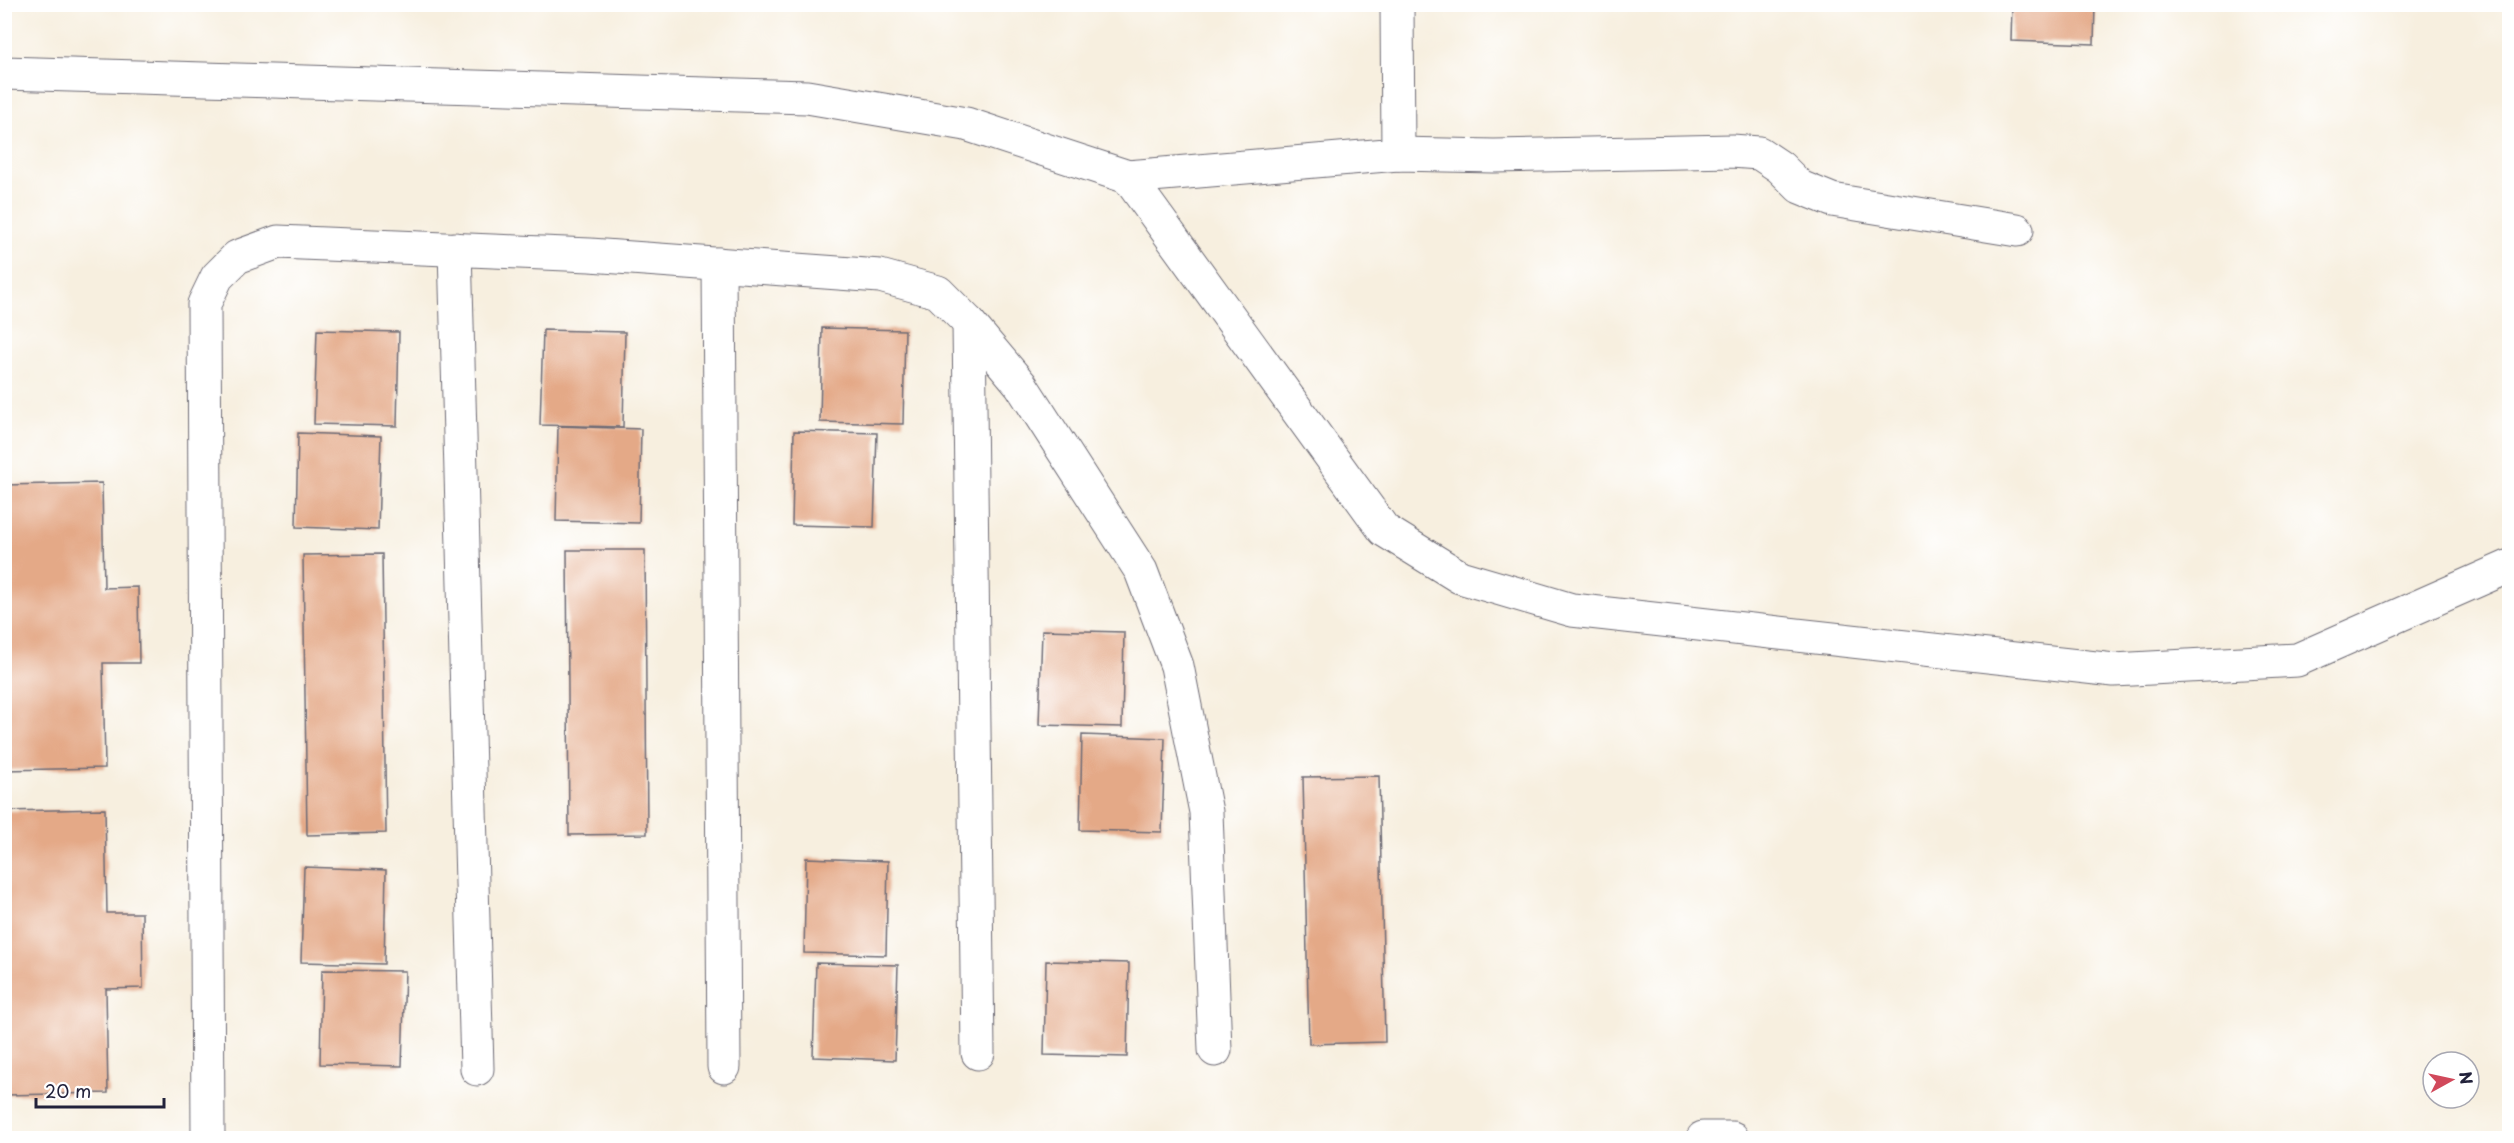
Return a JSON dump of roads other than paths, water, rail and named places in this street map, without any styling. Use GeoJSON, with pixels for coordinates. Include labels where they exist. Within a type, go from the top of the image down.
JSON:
{"type":"FeatureCollection","features":[{"type":"Feature","properties":{"kind":"street"},"geometry":{"type":"LineString","coordinates":[[1397,4],[1398,154]]}},
{"type":"Feature","properties":{"kind":"street"},"geometry":{"type":"LineString","coordinates":[[4,73],[807,97],[966,124],[1128,177],[1398,154],[1494,156],[1732,151],[1759,153],[1780,166],[1800,187],[1832,200],[2017,230]]}},
{"type":"Feature","properties":{"kind":"street"},"geometry":{"type":"LineString","coordinates":[[1128,177],[1384,530],[1460,578],[1572,610],[2114,670],[2297,660],[2510,566]]}},
{"type":"Feature","properties":{"kind":"street"},"geometry":{"type":"LineString","coordinates":[[208,1138],[204,304],[217,277],[237,257],[278,242],[590,255],[880,276],[938,292],[969,323],[1021,385],[1141,571],[1177,666],[1206,812],[1215,1050]]}},
{"type":"Feature","properties":{"kind":"street"},"geometry":{"type":"LineString","coordinates":[[455,249],[477,1069]]}},
{"type":"Feature","properties":{"kind":"street"},"geometry":{"type":"LineString","coordinates":[[719,264],[724,1067]]}},
{"type":"Feature","properties":{"kind":"street"},"geometry":{"type":"LineString","coordinates":[[969,323],[978,1053]]}},
{"type":"Feature","properties":{"kind":"street"},"geometry":{"type":"LineString","coordinates":[[1703,1138],[1732,1138]]}}]}
